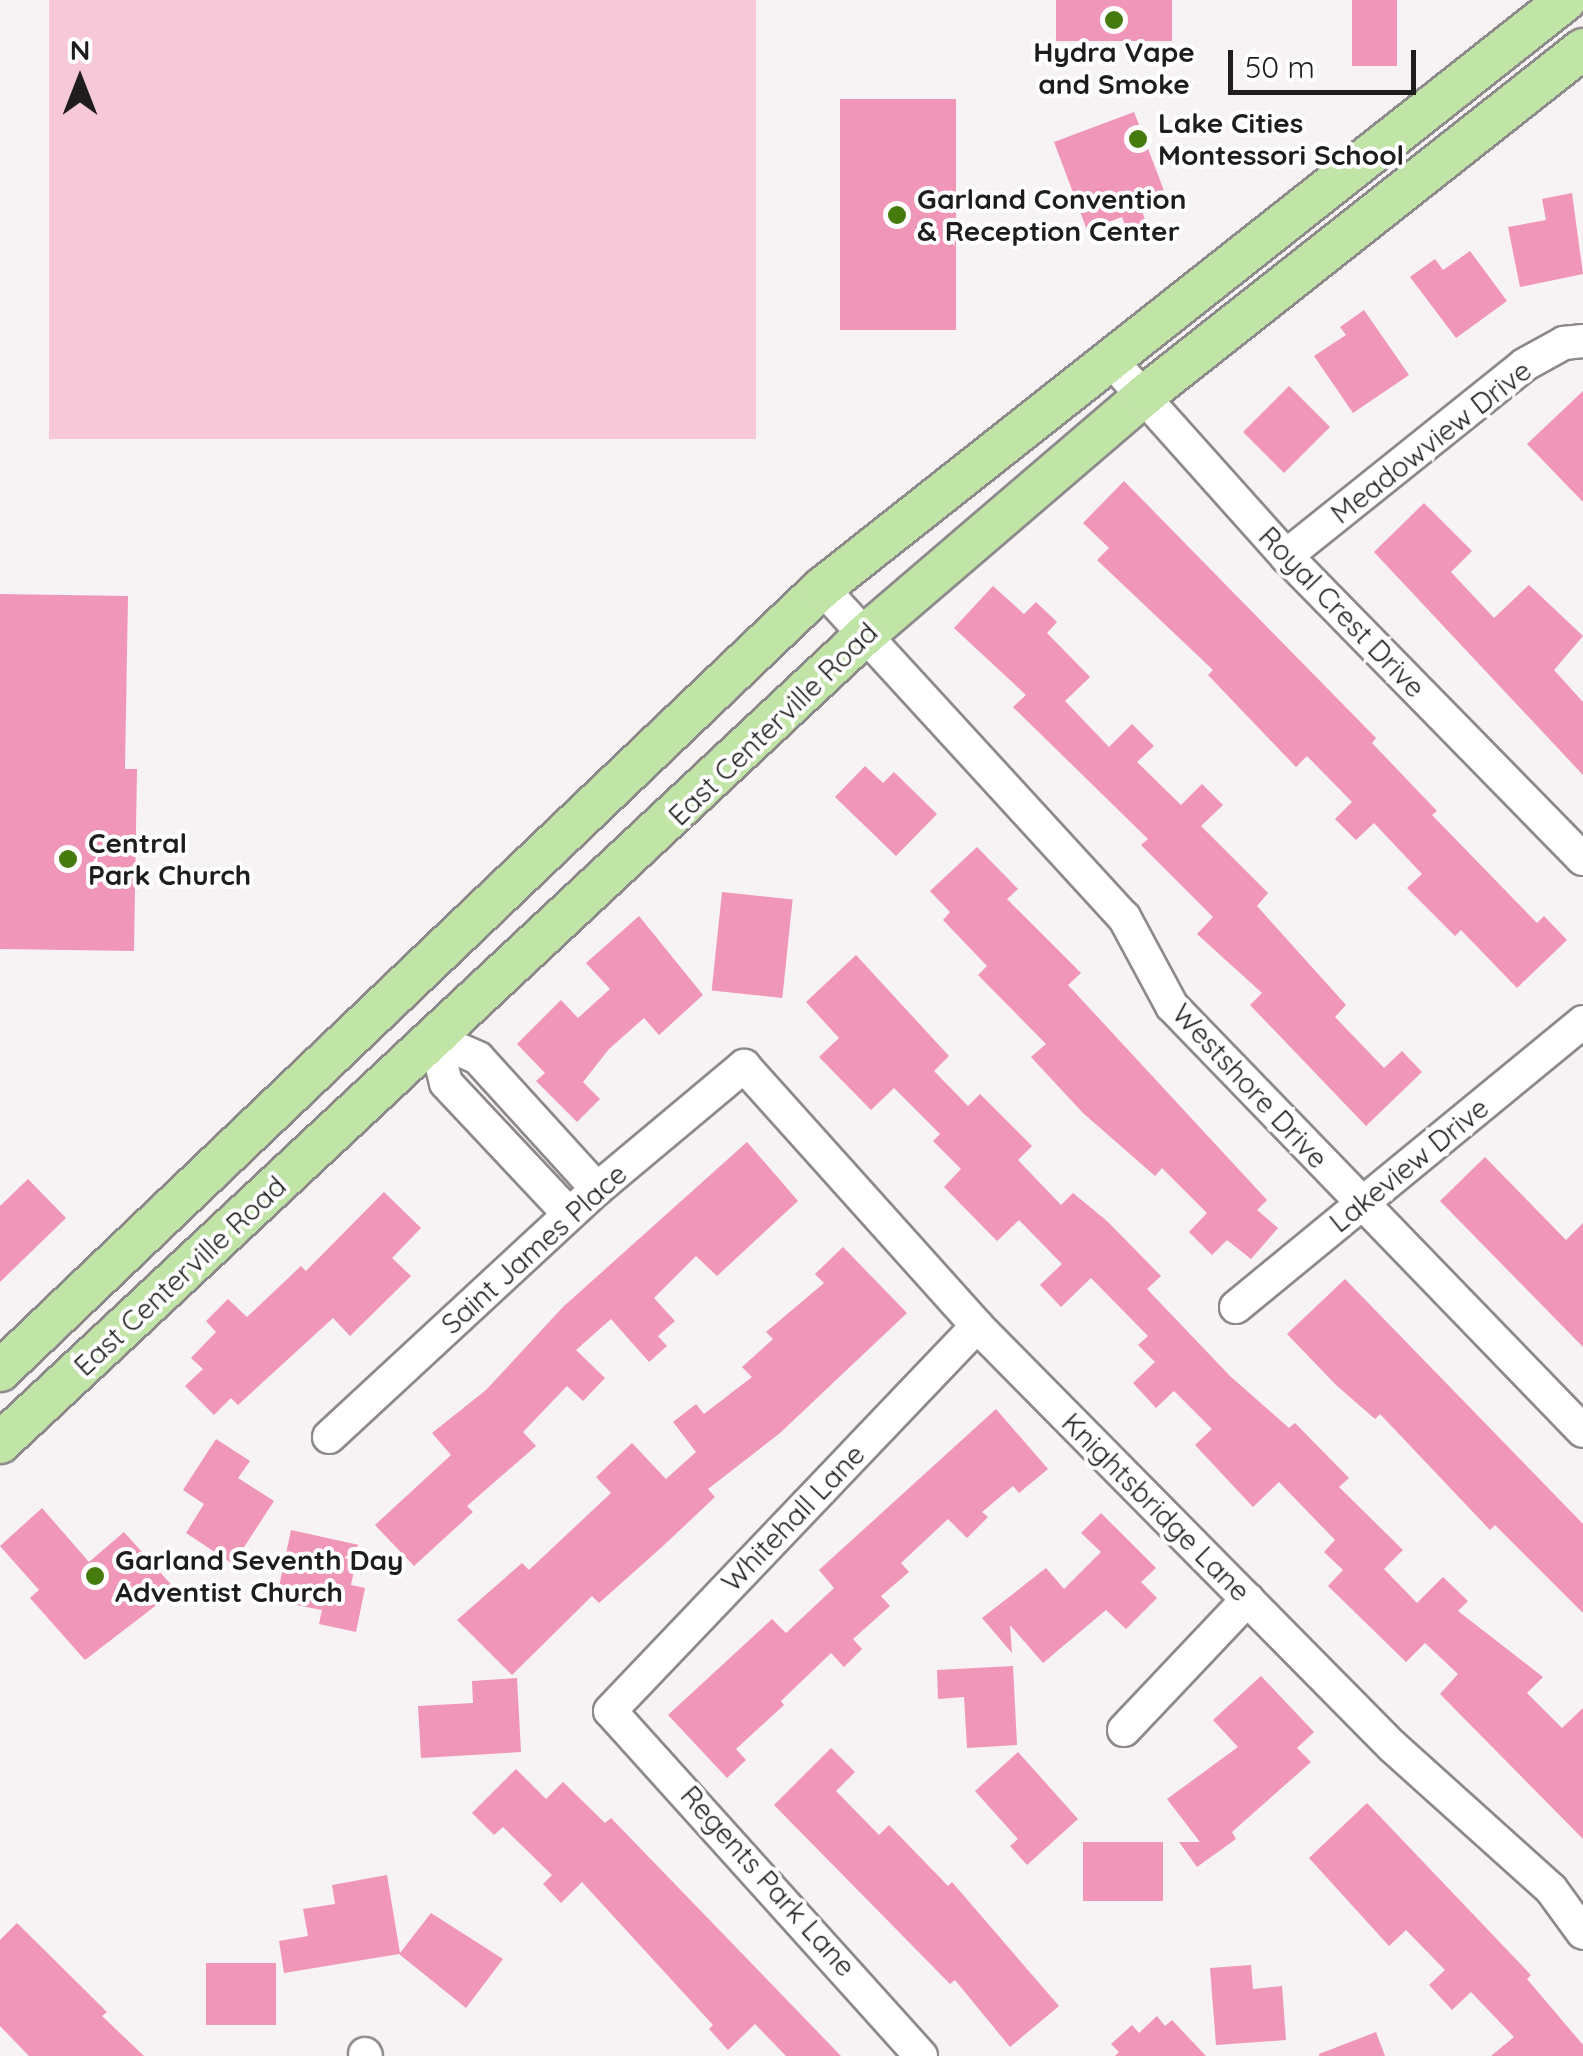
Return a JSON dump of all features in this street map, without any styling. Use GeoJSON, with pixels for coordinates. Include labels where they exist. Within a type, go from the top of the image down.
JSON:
{"type":"FeatureCollection","features":[{"type":"Feature","properties":{"kind":"main road","name":"East Centerville Road"},"geometry":{"type":"LineString","coordinates":[[0,1371],[392,993],[822,588],[1108,358],[1566,0]]}},
{"type":"Feature","properties":{"kind":"main road","name":"East Centerville Road"},"geometry":{"type":"LineString","coordinates":[[0,1443],[865,635],[1144,395],[1583,49]]}},
{"type":"Feature","properties":{"kind":"main road"},"geometry":{"type":"LineString","coordinates":[[1446,94],[1477,131]]}},
{"type":"Feature","properties":{"kind":"main road"},"geometry":{"type":"LineString","coordinates":[[392,993],[435,1039]]}},
{"type":"Feature","properties":{"kind":"main road"},"geometry":{"type":"LineString","coordinates":[[115,1260],[155,1299]]}},
{"type":"Feature","properties":{"kind":"street","name":"Meadowview Drive"},"geometry":{"type":"LineString","coordinates":[[1286,556],[1524,365],[1564,342],[1583,341]]}},
{"type":"Feature","properties":{"kind":"street","name":"Royal Crest Drive"},"geometry":{"type":"LineString","coordinates":[[1108,358],[1286,556],[1583,859]]}},
{"type":"Feature","properties":{"kind":"street","name":"Westshore Drive"},"geometry":{"type":"LineString","coordinates":[[822,588],[1124,917],[1172,1006],[1583,1432]]}},
{"type":"Feature","properties":{"kind":"street","name":"Lakeview Drive"},"geometry":{"type":"LineString","coordinates":[[1236,1307],[1583,1022]]}},
{"type":"Feature","properties":{"kind":"street"},"geometry":{"type":"LineString","coordinates":[[435,1039],[478,1058],[596,1189]]}},
{"type":"Feature","properties":{"kind":"street"},"geometry":{"type":"LineString","coordinates":[[435,1039],[446,1083],[570,1214]]}},
{"type":"Feature","properties":{"kind":"street","name":"Saint James Place"},"geometry":{"type":"LineString","coordinates":[[329,1437],[596,1189],[744,1066]]}},
{"type":"Feature","properties":{"kind":"street","name":"Knightsbridge Lane"},"geometry":{"type":"LineString","coordinates":[[744,1066],[977,1326],[1392,1746],[1551,1889],[1583,1933]]}},
{"type":"Feature","properties":{"kind":"street","name":"Whitehall Lane"},"geometry":{"type":"LineString","coordinates":[[610,1711],[977,1326]]}},
{"type":"Feature","properties":{"kind":"street"},"geometry":{"type":"LineString","coordinates":[[1124,1730],[1248,1599]]}},
{"type":"Feature","properties":{"kind":"street","name":"Regents Park Lane"},"geometry":{"type":"LineString","coordinates":[[610,1711],[921,2056]]}},
{"type":"Feature","properties":{"kind":"shaded area"},"geometry":{"type":"Polygon","coordinates":[[[49,0],[756,0],[756,439],[49,439],[49,0]]]}},
{"type":"Feature","properties":{"kind":"building","name":"Hydra Vape and Smoke"},"geometry":{"type":"Polygon","coordinates":[[[1056,0],[1172,0],[1172,41],[1056,41],[1056,0]]]}},
{"type":"Feature","properties":{"kind":"building"},"geometry":{"type":"Polygon","coordinates":[[[1352,0],[1397,0],[1397,66],[1352,66],[1352,0]]]}},
{"type":"Feature","properties":{"kind":"building","name":"Garland Convention & Reception Center"},"geometry":{"type":"Polygon","coordinates":[[[840,99],[956,99],[956,330],[840,330],[840,99]]]}},
{"type":"Feature","properties":{"kind":"building"},"geometry":{"type":"Polygon","coordinates":[[[1134,112],[1166,196],[1140,206],[1148,228],[1129,235],[1122,217],[1087,230],[1054,142],[1134,112]]]}},
{"type":"Feature","properties":{"kind":"building"},"geometry":{"type":"Polygon","coordinates":[[[1572,193],[1583,274],[1520,287],[1508,227],[1546,220],[1542,199],[1572,193]]]}},
{"type":"Feature","properties":{"kind":"building"},"geometry":{"type":"Polygon","coordinates":[[[1470,251],[1507,301],[1456,338],[1410,277],[1435,259],[1443,270],[1470,251]]]}},
{"type":"Feature","properties":{"kind":"building"},"geometry":{"type":"Polygon","coordinates":[[[1364,310],[1409,375],[1353,413],[1314,356],[1346,335],[1340,327],[1364,310]]]}},
{"type":"Feature","properties":{"kind":"building"},"geometry":{"type":"Polygon","coordinates":[[[1289,386],[1330,427],[1284,473],[1243,432],[1289,386]]]}},
{"type":"Feature","properties":{"kind":"building"},"geometry":{"type":"Polygon","coordinates":[[[1583,391],[1583,502],[1527,444],[1583,391]]]}},
{"type":"Feature","properties":{"kind":"building"},"geometry":{"type":"Polygon","coordinates":[[[1124,481],[1376,738],[1372,743],[1437,811],[1432,815],[1537,923],[1544,916],[1567,940],[1517,988],[1461,930],[1455,936],[1407,888],[1422,874],[1374,823],[1356,840],[1335,819],[1352,802],[1307,756],[1296,767],[1208,675],[1213,670],[1097,560],[1109,548],[1083,523],[1124,481]]]}},
{"type":"Feature","properties":{"kind":"building"},"geometry":{"type":"Polygon","coordinates":[[[1424,503],[1472,551],[1451,572],[1494,618],[1529,585],[1583,636],[1554,670],[1583,702],[1583,775],[1374,552],[1424,503]]]}},
{"type":"Feature","properties":{"kind":"building"},"geometry":{"type":"Polygon","coordinates":[[[993,586],[1024,614],[1036,602],[1057,622],[1047,633],[1090,677],[1065,701],[1109,747],[1132,724],[1154,746],[1137,762],[1181,805],[1202,784],[1223,805],[1201,826],[1268,893],[1257,906],[1346,1005],[1335,1017],[1384,1068],[1402,1051],[1422,1072],[1366,1126],[1250,1005],[1262,993],[1197,934],[1213,917],[1141,845],[1148,839],[1013,707],[1026,695],[954,628],[993,586]]]}},
{"type":"Feature","properties":{"kind":"building","name":"Central Park Church"},"geometry":{"type":"Polygon","coordinates":[[[0,594],[128,596],[125,769],[137,769],[134,951],[0,949],[0,594]]]}},
{"type":"Feature","properties":{"kind":"building"},"geometry":{"type":"Polygon","coordinates":[[[865,766],[883,783],[894,772],[937,814],[896,856],[835,797],[865,766]]]}},
{"type":"Feature","properties":{"kind":"building"},"geometry":{"type":"Polygon","coordinates":[[[977,847],[1018,889],[1007,899],[1081,973],[1068,985],[1267,1200],[1257,1210],[1278,1228],[1251,1259],[1227,1240],[1212,1255],[1189,1232],[1207,1213],[1162,1168],[1155,1176],[1083,1113],[1031,1057],[1046,1044],[978,975],[987,966],[943,920],[950,912],[930,891],[977,847]]]}},
{"type":"Feature","properties":{"kind":"building"},"geometry":{"type":"Polygon","coordinates":[[[722,892],[793,899],[782,998],[712,990],[722,892]]]}},
{"type":"Feature","properties":{"kind":"building"},"geometry":{"type":"Polygon","coordinates":[[[639,916],[703,995],[659,1035],[644,1018],[609,1049],[583,1082],[600,1099],[577,1122],[536,1081],[545,1073],[517,1044],[561,1000],[578,1018],[610,989],[586,963],[639,916]]]}},
{"type":"Feature","properties":{"kind":"building"},"geometry":{"type":"Polygon","coordinates":[[[856,955],[949,1056],[934,1071],[968,1106],[980,1094],[1032,1146],[1018,1160],[1061,1205],[1073,1193],[1107,1221],[1161,1276],[1147,1289],[1230,1376],[1289,1428],[1295,1423],[1349,1478],[1339,1487],[1403,1550],[1384,1569],[1417,1603],[1443,1577],[1468,1601],[1458,1611],[1543,1677],[1527,1693],[1562,1728],[1583,1708],[1583,1839],[1440,1694],[1458,1674],[1425,1643],[1406,1662],[1328,1586],[1343,1570],[1324,1552],[1335,1540],[1279,1482],[1253,1507],[1195,1445],[1212,1429],[1174,1391],[1156,1408],[1133,1383],[1155,1362],[1138,1345],[1148,1336],[1091,1278],[1061,1307],[1040,1285],[1062,1264],[1019,1220],[997,1241],[944,1187],[961,1169],[933,1141],[940,1134],[894,1088],[871,1110],[819,1057],[839,1038],[806,1002],[856,955]]]}},
{"type":"Feature","properties":{"kind":"building"},"geometry":{"type":"Polygon","coordinates":[[[747,1142],[798,1201],[717,1276],[696,1256],[654,1298],[675,1321],[658,1336],[667,1346],[649,1362],[611,1319],[576,1350],[605,1378],[583,1401],[567,1386],[523,1432],[536,1446],[467,1506],[473,1512],[414,1566],[375,1525],[451,1455],[432,1433],[486,1390],[563,1307],[747,1142]]]}},
{"type":"Feature","properties":{"kind":"building"},"geometry":{"type":"Polygon","coordinates":[[[1485,1157],[1566,1240],[1583,1223],[1583,1347],[1440,1201],[1485,1157]]]}},
{"type":"Feature","properties":{"kind":"building"},"geometry":{"type":"Polygon","coordinates":[[[28,1179],[66,1218],[0,1282],[0,1206],[28,1179]]]}},
{"type":"Feature","properties":{"kind":"building"},"geometry":{"type":"Polygon","coordinates":[[[384,1192],[421,1228],[392,1258],[411,1276],[350,1336],[333,1318],[238,1405],[231,1398],[214,1415],[185,1386],[203,1369],[191,1358],[216,1332],[206,1321],[228,1299],[247,1317],[301,1266],[306,1271],[384,1192]]]}},
{"type":"Feature","properties":{"kind":"building"},"geometry":{"type":"Polygon","coordinates":[[[843,1247],[907,1313],[780,1433],[708,1489],[715,1497],[663,1546],[599,1603],[592,1596],[512,1675],[457,1620],[522,1563],[529,1570],[611,1493],[596,1477],[632,1443],[666,1479],[696,1452],[673,1422],[696,1404],[704,1414],[752,1377],[742,1367],[773,1339],[766,1332],[824,1283],[815,1274],[843,1247]]]}},
{"type":"Feature","properties":{"kind":"building"},"geometry":{"type":"Polygon","coordinates":[[[1345,1279],[1583,1524],[1583,1613],[1495,1525],[1490,1530],[1380,1414],[1375,1419],[1287,1334],[1345,1279]]]}},
{"type":"Feature","properties":{"kind":"building"},"geometry":{"type":"Polygon","coordinates":[[[996,1409],[1048,1469],[1019,1493],[1013,1486],[982,1512],[988,1517],[967,1538],[948,1519],[901,1563],[909,1572],[881,1596],[890,1606],[853,1639],[862,1649],[844,1667],[831,1653],[781,1701],[784,1705],[736,1749],[746,1760],[727,1778],[668,1715],[772,1619],[786,1633],[834,1588],[819,1570],[996,1409]]]}},
{"type":"Feature","properties":{"kind":"building"},"geometry":{"type":"Polygon","coordinates":[[[216,1439],[250,1461],[238,1478],[274,1501],[233,1564],[186,1533],[204,1504],[183,1490],[216,1439]]]}},
{"type":"Feature","properties":{"kind":"building","name":"Garland Seventh Day Adventist Church"},"geometry":{"type":"Polygon","coordinates":[[[42,1508],[89,1562],[124,1532],[176,1590],[85,1660],[30,1598],[39,1590],[0,1546],[42,1508]]]}},
{"type":"Feature","properties":{"kind":"building"},"geometry":{"type":"Polygon","coordinates":[[[1101,1513],[1156,1568],[1141,1582],[1157,1598],[1126,1629],[1106,1610],[1043,1663],[1010,1625],[1012,1653],[982,1618],[1046,1568],[1064,1589],[1101,1552],[1081,1533],[1101,1513]]]}},
{"type":"Feature","properties":{"kind":"building"},"geometry":{"type":"Polygon","coordinates":[[[291,1530],[359,1545],[351,1585],[365,1588],[356,1632],[319,1624],[322,1610],[276,1601],[291,1530]]]}},
{"type":"Feature","properties":{"kind":"building"},"geometry":{"type":"Polygon","coordinates":[[[1013,1666],[1017,1745],[967,1748],[964,1697],[938,1699],[937,1670],[1013,1666]]]}},
{"type":"Feature","properties":{"kind":"building"},"geometry":{"type":"Polygon","coordinates":[[[1261,1676],[1314,1732],[1297,1748],[1311,1762],[1232,1832],[1236,1839],[1197,1867],[1179,1842],[1200,1842],[1167,1799],[1238,1747],[1213,1720],[1261,1676]]]}},
{"type":"Feature","properties":{"kind":"building"},"geometry":{"type":"Polygon","coordinates":[[[517,1678],[521,1752],[421,1758],[418,1706],[473,1703],[472,1681],[517,1678]]]}},
{"type":"Feature","properties":{"kind":"building"},"geometry":{"type":"Polygon","coordinates":[[[831,1748],[855,1772],[836,1791],[879,1835],[889,1825],[948,1886],[952,1882],[1059,2006],[1010,2047],[955,1980],[950,1984],[774,1805],[831,1748]]]}},
{"type":"Feature","properties":{"kind":"building"},"geometry":{"type":"Polygon","coordinates":[[[1018,1752],[1078,1819],[1027,1865],[1010,1846],[1018,1839],[975,1791],[1018,1752]]]}},
{"type":"Feature","properties":{"kind":"building"},"geometry":{"type":"Polygon","coordinates":[[[516,1769],[546,1799],[563,1782],[605,1823],[611,1818],[841,2056],[786,2056],[755,2024],[728,2050],[709,2029],[713,2025],[582,1882],[561,1903],[543,1884],[552,1875],[503,1827],[494,1835],[472,1813],[516,1769]]]}},
{"type":"Feature","properties":{"kind":"building"},"geometry":{"type":"Polygon","coordinates":[[[1367,1803],[1531,1975],[1527,1979],[1583,2045],[1583,2056],[1491,2056],[1514,2037],[1471,1992],[1452,2010],[1429,1985],[1445,1970],[1406,1930],[1389,1946],[1309,1858],[1367,1803]]]}},
{"type":"Feature","properties":{"kind":"building"},"geometry":{"type":"Polygon","coordinates":[[[1083,1842],[1163,1842],[1163,1901],[1083,1901],[1083,1842]]]}},
{"type":"Feature","properties":{"kind":"building"},"geometry":{"type":"Polygon","coordinates":[[[387,1875],[400,1953],[431,1913],[503,1959],[466,2008],[399,1954],[284,1973],[279,1941],[308,1936],[303,1909],[335,1904],[332,1885],[387,1875]]]}},
{"type":"Feature","properties":{"kind":"building"},"geometry":{"type":"Polygon","coordinates":[[[17,1923],[107,2012],[102,2016],[144,2056],[29,2056],[0,2026],[0,1940],[17,1923]]]}},
{"type":"Feature","properties":{"kind":"building"},"geometry":{"type":"Polygon","coordinates":[[[206,1963],[276,1963],[276,2025],[206,2025],[206,1963]]]}},
{"type":"Feature","properties":{"kind":"building"},"geometry":{"type":"Polygon","coordinates":[[[1251,1965],[1253,1989],[1282,1986],[1286,2040],[1216,2045],[1210,1968],[1251,1965]]]}},
{"type":"Feature","properties":{"kind":"building"},"geometry":{"type":"Polygon","coordinates":[[[1157,2016],[1165,2026],[1172,2020],[1206,2056],[1115,2056],[1119,2052],[1111,2044],[1132,2025],[1139,2033],[1157,2016]]]}},
{"type":"Feature","properties":{"kind":"building"},"geometry":{"type":"Polygon","coordinates":[[[1376,2032],[1385,2056],[1319,2056],[1319,2054],[1376,2032]]]}},
{"type":"Feature","properties":{"kind":"place","name":"Hydra Vape and Smoke"},"geometry":{"type":"Point","coordinates":[1114,20]}},
{"type":"Feature","properties":{"kind":"place","name":"Lake Cities Montessori School"},"geometry":{"type":"Point","coordinates":[1138,139]}},
{"type":"Feature","properties":{"kind":"place","name":"Garland Convention & Reception Center"},"geometry":{"type":"Point","coordinates":[897,215]}},
{"type":"Feature","properties":{"kind":"place","name":"Central Park Church"},"geometry":{"type":"Point","coordinates":[68,859]}},
{"type":"Feature","properties":{"kind":"place","name":"Garland Seventh Day Adventist Church"},"geometry":{"type":"Point","coordinates":[95,1576]}}]}
